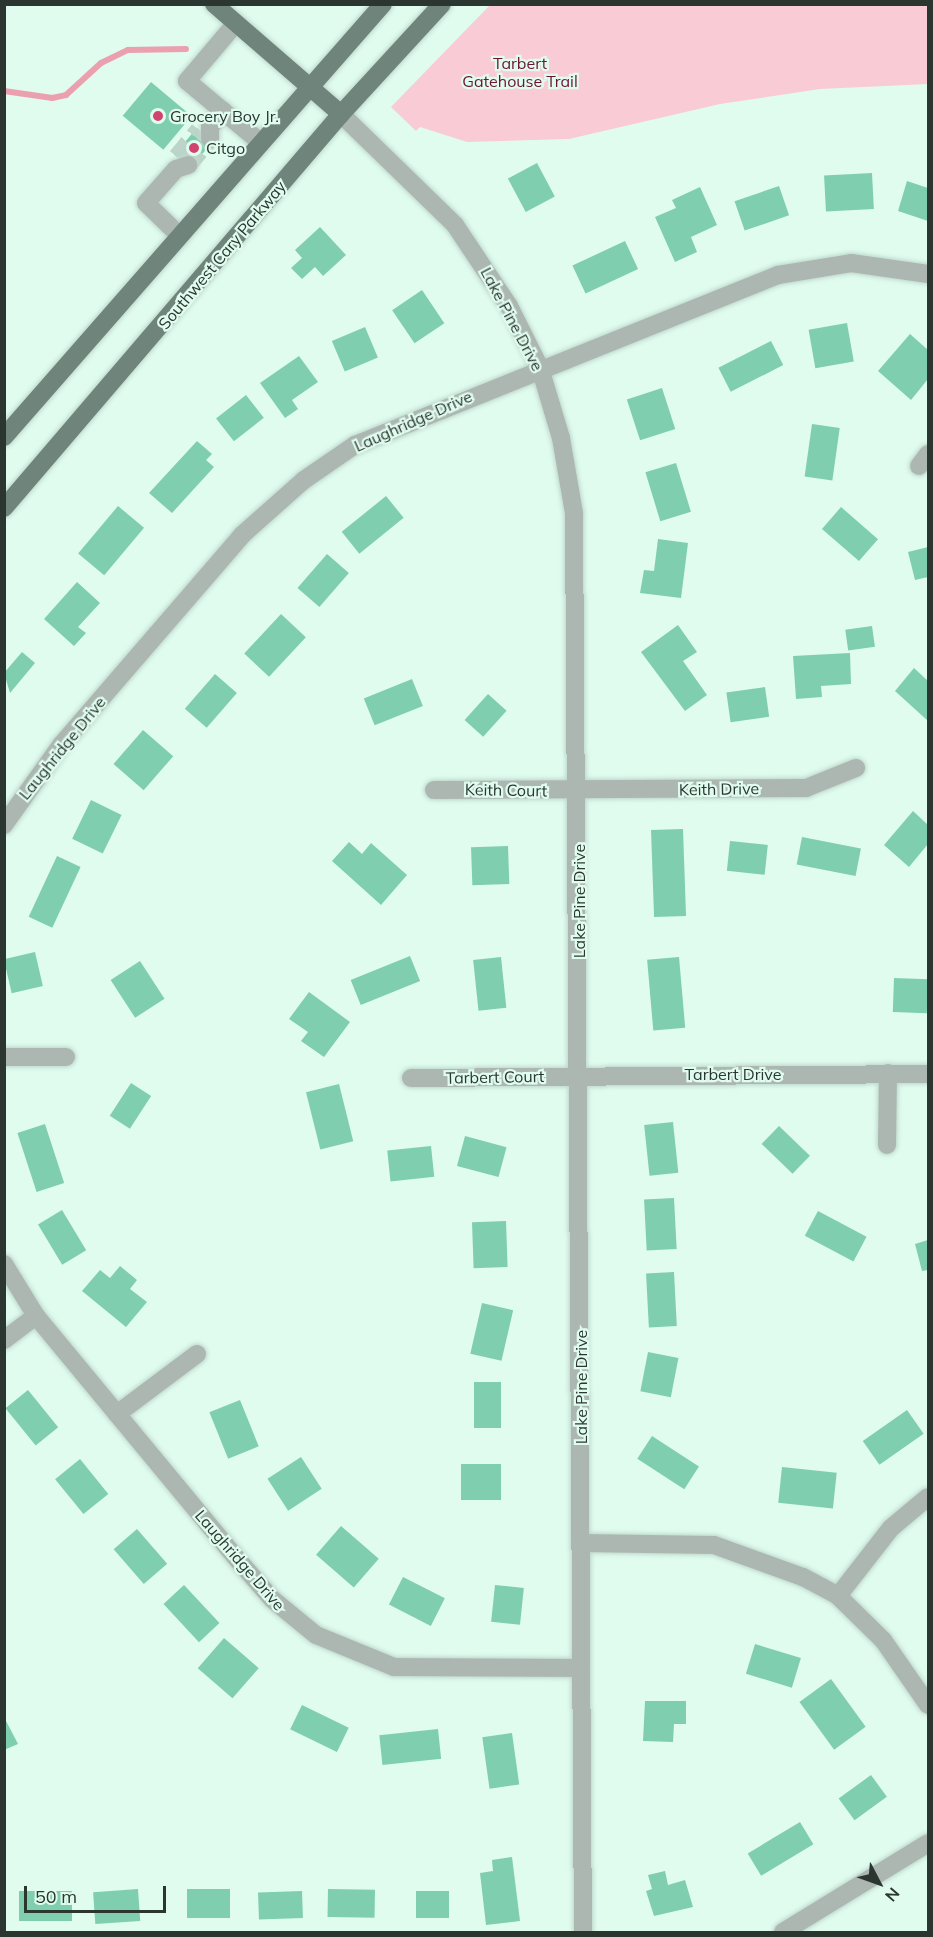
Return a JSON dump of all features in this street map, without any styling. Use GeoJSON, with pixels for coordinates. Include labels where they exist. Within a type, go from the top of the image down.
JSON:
{"type":"FeatureCollection","features":[{"type":"Feature","properties":{"kind":"main road","name":"Lake Pine Drive"},"geometry":{"type":"LineString","coordinates":[[214,4],[341,114]]}},
{"type":"Feature","properties":{"kind":"main road"},"geometry":{"type":"LineString","coordinates":[[4,437],[383,4]]}},
{"type":"Feature","properties":{"kind":"main road","name":"Southwest Cary Parkway"},"geometry":{"type":"LineString","coordinates":[[4,508],[341,114],[442,4]]}},
{"type":"Feature","properties":{"kind":"street"},"geometry":{"type":"LineString","coordinates":[[236,23],[187,81],[260,142]]}},
{"type":"Feature","properties":{"kind":"street"},"geometry":{"type":"LineString","coordinates":[[206,132],[223,111]]}},
{"type":"Feature","properties":{"kind":"street","name":"Lake Pine Drive"},"geometry":{"type":"LineString","coordinates":[[341,114],[455,225],[509,306],[540,368],[561,438],[574,513],[578,791],[583,1932]]}},
{"type":"Feature","properties":{"kind":"street"},"geometry":{"type":"LineString","coordinates":[[180,163],[146,203],[180,236]]}},
{"type":"Feature","properties":{"kind":"street","name":"Laughridge Drive"},"geometry":{"type":"LineString","coordinates":[[4,825],[76,727],[242,535],[296,486],[391,427],[778,275],[851,263],[928,274]]}},
{"type":"Feature","properties":{"kind":"street","name":"Keith Drive"},"geometry":{"type":"LineString","coordinates":[[578,791],[806,788],[856,768]]}},
{"type":"Feature","properties":{"kind":"street","name":"Keith Court"},"geometry":{"type":"LineString","coordinates":[[434,789],[578,791]]}},
{"type":"Feature","properties":{"kind":"street"},"geometry":{"type":"LineString","coordinates":[[4,1057],[66,1057]]}},
{"type":"Feature","properties":{"kind":"street"},"geometry":{"type":"LineString","coordinates":[[887,1145],[888,1073]]}},
{"type":"Feature","properties":{"kind":"street","name":"Tarbert Drive"},"geometry":{"type":"LineString","coordinates":[[579,1076],[928,1074]]}},
{"type":"Feature","properties":{"kind":"street","name":"Tarbert Court"},"geometry":{"type":"LineString","coordinates":[[411,1078],[579,1076]]}},
{"type":"Feature","properties":{"kind":"street","name":"Laughridge Drive"},"geometry":{"type":"LineString","coordinates":[[4,1264],[36,1316],[272,1599],[316,1635],[370,1660],[410,1669],[581,1668]]}},
{"type":"Feature","properties":{"kind":"street"},"geometry":{"type":"LineString","coordinates":[[4,1340],[36,1316]]}},
{"type":"Feature","properties":{"kind":"street"},"geometry":{"type":"LineString","coordinates":[[117,1414],[197,1354]]}},
{"type":"Feature","properties":{"kind":"street"},"geometry":{"type":"LineString","coordinates":[[838,1596],[891,1528],[928,1497]]}},
{"type":"Feature","properties":{"kind":"street"},"geometry":{"type":"LineString","coordinates":[[582,1543],[714,1545],[768,1561],[838,1596],[883,1640],[928,1705]]}},
{"type":"Feature","properties":{"kind":"street"},"geometry":{"type":"LineString","coordinates":[[783,1932],[928,1843]]}},
{"type":"Feature","properties":{"kind":"green space","name":"Tarbert Gatehouse Trail"},"geometry":{"type":"Polygon","coordinates":[[[490,5],[928,5],[928,84],[820,89],[720,104],[569,139],[467,142],[420,127],[416,131],[391,107],[490,5]]]}},
{"type":"Feature","properties":{"kind":"building","name":"Grocery Boy Jr."},"geometry":{"type":"Polygon","coordinates":[[[151,82],[192,116],[163,150],[123,116],[151,82]]]}},
{"type":"Feature","properties":{"kind":"building","name":"Citgo"},"geometry":{"type":"Polygon","coordinates":[[[197,128],[213,142],[190,168],[174,154],[197,128]]]}},
{"type":"Feature","properties":{"kind":"building"},"geometry":{"type":"Polygon","coordinates":[[[537,163],[555,197],[526,212],[508,178],[537,163]]]}},
{"type":"Feature","properties":{"kind":"building"},"geometry":{"type":"Polygon","coordinates":[[[872,173],[874,209],[826,211],[824,176],[872,173]]]}},
{"type":"Feature","properties":{"kind":"building"},"geometry":{"type":"Polygon","coordinates":[[[907,181],[928,188],[928,221],[898,211],[907,181]]]}},
{"type":"Feature","properties":{"kind":"building"},"geometry":{"type":"Polygon","coordinates":[[[779,186],[789,215],[745,231],[735,201],[779,186]]]}},
{"type":"Feature","properties":{"kind":"building"},"geometry":{"type":"Polygon","coordinates":[[[700,187],[717,225],[691,237],[697,252],[675,262],[655,217],[676,208],[672,200],[700,187]]]}},
{"type":"Feature","properties":{"kind":"building"},"geometry":{"type":"Polygon","coordinates":[[[320,227],[346,255],[323,276],[315,267],[302,279],[291,268],[302,258],[295,250],[320,227]]]}},
{"type":"Feature","properties":{"kind":"building"},"geometry":{"type":"Polygon","coordinates":[[[625,241],[638,269],[586,294],[572,266],[625,241]]]}},
{"type":"Feature","properties":{"kind":"building"},"geometry":{"type":"Polygon","coordinates":[[[422,290],[444,323],[415,343],[392,310],[422,290]]]}},
{"type":"Feature","properties":{"kind":"building"},"geometry":{"type":"Polygon","coordinates":[[[847,323],[854,361],[815,368],[809,330],[847,323]]]}},
{"type":"Feature","properties":{"kind":"building"},"geometry":{"type":"Polygon","coordinates":[[[365,327],[378,357],[345,371],[332,341],[365,327]]]}},
{"type":"Feature","properties":{"kind":"building"},"geometry":{"type":"Polygon","coordinates":[[[910,334],[928,350],[928,379],[911,400],[878,371],[910,334]]]}},
{"type":"Feature","properties":{"kind":"building"},"geometry":{"type":"Polygon","coordinates":[[[771,341],[783,365],[731,392],[718,368],[771,341]]]}},
{"type":"Feature","properties":{"kind":"building"},"geometry":{"type":"Polygon","coordinates":[[[299,356],[318,382],[292,400],[298,409],[285,418],[260,383],[299,356]]]}},
{"type":"Feature","properties":{"kind":"building"},"geometry":{"type":"Polygon","coordinates":[[[662,388],[675,429],[640,440],[627,399],[662,388]]]}},
{"type":"Feature","properties":{"kind":"building"},"geometry":{"type":"Polygon","coordinates":[[[246,395],[264,418],[234,441],[216,418],[246,395]]]}},
{"type":"Feature","properties":{"kind":"building"},"geometry":{"type":"Polygon","coordinates":[[[812,424],[840,428],[832,480],[805,476],[812,424]]]}},
{"type":"Feature","properties":{"kind":"building"},"geometry":{"type":"Polygon","coordinates":[[[197,441],[212,454],[206,460],[214,467],[172,513],[149,493],[197,441]]]}},
{"type":"Feature","properties":{"kind":"building"},"geometry":{"type":"Polygon","coordinates":[[[676,463],[691,512],[660,521],[645,472],[676,463]]]}},
{"type":"Feature","properties":{"kind":"building"},"geometry":{"type":"Polygon","coordinates":[[[386,496],[404,518],[359,554],[342,532],[386,496]]]}},
{"type":"Feature","properties":{"kind":"building"},"geometry":{"type":"Polygon","coordinates":[[[118,506],[144,528],[104,575],[78,553],[118,506]]]}},
{"type":"Feature","properties":{"kind":"building"},"geometry":{"type":"Polygon","coordinates":[[[841,507],[878,539],[859,561],[822,529],[841,507]]]}},
{"type":"Feature","properties":{"kind":"building"},"geometry":{"type":"Polygon","coordinates":[[[658,539],[688,543],[681,598],[640,593],[644,570],[654,571],[658,539]]]}},
{"type":"Feature","properties":{"kind":"building"},"geometry":{"type":"Polygon","coordinates":[[[928,547],[928,577],[915,580],[908,552],[928,547]]]}},
{"type":"Feature","properties":{"kind":"building"},"geometry":{"type":"Polygon","coordinates":[[[327,554],[349,573],[319,607],[297,588],[327,554]]]}},
{"type":"Feature","properties":{"kind":"building"},"geometry":{"type":"Polygon","coordinates":[[[77,582],[100,603],[78,627],[86,633],[74,646],[44,619],[77,582]]]}},
{"type":"Feature","properties":{"kind":"building"},"geometry":{"type":"Polygon","coordinates":[[[281,614],[306,637],[269,677],[244,653],[281,614]]]}},
{"type":"Feature","properties":{"kind":"building"},"geometry":{"type":"Polygon","coordinates":[[[678,625],[697,652],[683,661],[707,695],[685,711],[641,652],[678,625]]]}},
{"type":"Feature","properties":{"kind":"building"},"geometry":{"type":"Polygon","coordinates":[[[872,626],[875,647],[848,651],[845,630],[872,626]]]}},
{"type":"Feature","properties":{"kind":"building"},"geometry":{"type":"Polygon","coordinates":[[[22,652],[35,663],[10,693],[4,673],[22,652]]]}},
{"type":"Feature","properties":{"kind":"building"},"geometry":{"type":"Polygon","coordinates":[[[850,653],[851,684],[821,686],[822,697],[796,699],[793,656],[850,653]]]}},
{"type":"Feature","properties":{"kind":"building"},"geometry":{"type":"Polygon","coordinates":[[[914,668],[928,681],[928,721],[895,691],[914,668]]]}},
{"type":"Feature","properties":{"kind":"building"},"geometry":{"type":"Polygon","coordinates":[[[215,674],[237,693],[207,728],[185,709],[215,674]]]}},
{"type":"Feature","properties":{"kind":"building"},"geometry":{"type":"Polygon","coordinates":[[[412,679],[423,706],[375,725],[364,698],[412,679]]]}},
{"type":"Feature","properties":{"kind":"building"},"geometry":{"type":"Polygon","coordinates":[[[765,687],[769,717],[731,722],[726,692],[765,687]]]}},
{"type":"Feature","properties":{"kind":"building"},"geometry":{"type":"Polygon","coordinates":[[[488,694],[507,711],[483,737],[465,720],[488,694]]]}},
{"type":"Feature","properties":{"kind":"building"},"geometry":{"type":"Polygon","coordinates":[[[143,730],[173,756],[144,790],[113,764],[143,730]]]}},
{"type":"Feature","properties":{"kind":"building"},"geometry":{"type":"Polygon","coordinates":[[[91,800],[122,815],[103,854],[72,839],[91,800]]]}},
{"type":"Feature","properties":{"kind":"building"},"geometry":{"type":"Polygon","coordinates":[[[913,811],[928,825],[928,844],[909,867],[884,845],[913,811]]]}},
{"type":"Feature","properties":{"kind":"building"},"geometry":{"type":"Polygon","coordinates":[[[683,829],[686,916],[654,917],[651,830],[683,829]]]}},
{"type":"Feature","properties":{"kind":"building"},"geometry":{"type":"Polygon","coordinates":[[[802,837],[861,848],[856,876],[797,864],[802,837]]]}},
{"type":"Feature","properties":{"kind":"building"},"geometry":{"type":"Polygon","coordinates":[[[730,841],[768,845],[765,875],[727,871],[730,841]]]}},
{"type":"Feature","properties":{"kind":"building"},"geometry":{"type":"Polygon","coordinates":[[[349,842],[362,854],[371,843],[407,875],[381,905],[332,861],[349,842]]]}},
{"type":"Feature","properties":{"kind":"building"},"geometry":{"type":"Polygon","coordinates":[[[508,846],[509,884],[472,885],[471,847],[508,846]]]}},
{"type":"Feature","properties":{"kind":"building"},"geometry":{"type":"Polygon","coordinates":[[[57,856],[81,867],[52,928],[29,917],[57,856]]]}},
{"type":"Feature","properties":{"kind":"building"},"geometry":{"type":"Polygon","coordinates":[[[35,952],[43,986],[12,993],[4,959],[35,952]]]}},
{"type":"Feature","properties":{"kind":"building"},"geometry":{"type":"Polygon","coordinates":[[[410,956],[420,981],[361,1005],[351,980],[410,956]]]}},
{"type":"Feature","properties":{"kind":"building"},"geometry":{"type":"Polygon","coordinates":[[[501,957],[506,1008],[478,1011],[473,960],[501,957]]]}},
{"type":"Feature","properties":{"kind":"building"},"geometry":{"type":"Polygon","coordinates":[[[679,957],[685,1028],[653,1031],[647,960],[679,957]]]}},
{"type":"Feature","properties":{"kind":"building"},"geometry":{"type":"Polygon","coordinates":[[[140,961],[165,999],[135,1018],[111,980],[140,961]]]}},
{"type":"Feature","properties":{"kind":"building"},"geometry":{"type":"Polygon","coordinates":[[[894,978],[928,979],[927,1013],[893,1012],[894,978]]]}},
{"type":"Feature","properties":{"kind":"building"},"geometry":{"type":"Polygon","coordinates":[[[309,992],[350,1022],[324,1057],[301,1041],[308,1032],[289,1019],[309,992]]]}},
{"type":"Feature","properties":{"kind":"building"},"geometry":{"type":"Polygon","coordinates":[[[131,1083],[151,1096],[130,1129],[110,1116],[131,1083]]]}},
{"type":"Feature","properties":{"kind":"building"},"geometry":{"type":"Polygon","coordinates":[[[339,1084],[353,1141],[320,1149],[306,1092],[339,1084]]]}},
{"type":"Feature","properties":{"kind":"building"},"geometry":{"type":"Polygon","coordinates":[[[673,1122],[678,1173],[649,1176],[644,1125],[673,1122]]]}},
{"type":"Feature","properties":{"kind":"building"},"geometry":{"type":"Polygon","coordinates":[[[45,1124],[64,1183],[37,1192],[17,1133],[45,1124]]]}},
{"type":"Feature","properties":{"kind":"building"},"geometry":{"type":"Polygon","coordinates":[[[779,1126],[810,1156],[793,1174],[762,1144],[779,1126]]]}},
{"type":"Feature","properties":{"kind":"building"},"geometry":{"type":"Polygon","coordinates":[[[465,1136],[507,1147],[499,1177],[457,1166],[465,1136]]]}},
{"type":"Feature","properties":{"kind":"building"},"geometry":{"type":"Polygon","coordinates":[[[431,1146],[434,1177],[390,1181],[387,1151],[431,1146]]]}},
{"type":"Feature","properties":{"kind":"building"},"geometry":{"type":"Polygon","coordinates":[[[674,1198],[677,1249],[647,1251],[644,1200],[674,1198]]]}},
{"type":"Feature","properties":{"kind":"building"},"geometry":{"type":"Polygon","coordinates":[[[62,1210],[86,1250],[62,1265],[38,1224],[62,1210]]]}},
{"type":"Feature","properties":{"kind":"building"},"geometry":{"type":"Polygon","coordinates":[[[818,1211],[867,1237],[853,1262],[805,1236],[818,1211]]]}},
{"type":"Feature","properties":{"kind":"building"},"geometry":{"type":"Polygon","coordinates":[[[506,1221],[508,1267],[474,1268],[472,1222],[506,1221]]]}},
{"type":"Feature","properties":{"kind":"building"},"geometry":{"type":"Polygon","coordinates":[[[928,1240],[928,1270],[922,1271],[915,1244],[928,1240]]]}},
{"type":"Feature","properties":{"kind":"building"},"geometry":{"type":"Polygon","coordinates":[[[120,1266],[137,1280],[130,1289],[147,1302],[126,1327],[82,1291],[100,1270],[110,1278],[120,1266]]]}},
{"type":"Feature","properties":{"kind":"building"},"geometry":{"type":"Polygon","coordinates":[[[674,1272],[677,1326],[649,1327],[646,1273],[674,1272]]]}},
{"type":"Feature","properties":{"kind":"building"},"geometry":{"type":"Polygon","coordinates":[[[482,1303],[513,1310],[501,1361],[470,1354],[482,1303]]]}},
{"type":"Feature","properties":{"kind":"building"},"geometry":{"type":"Polygon","coordinates":[[[648,1352],[678,1358],[671,1397],[640,1391],[648,1352]]]}},
{"type":"Feature","properties":{"kind":"building"},"geometry":{"type":"Polygon","coordinates":[[[474,1382],[501,1382],[501,1428],[474,1428],[474,1382]]]}},
{"type":"Feature","properties":{"kind":"building"},"geometry":{"type":"Polygon","coordinates":[[[28,1390],[58,1427],[36,1446],[5,1408],[28,1390]]]}},
{"type":"Feature","properties":{"kind":"building"},"geometry":{"type":"Polygon","coordinates":[[[240,1400],[259,1446],[228,1459],[209,1412],[240,1400]]]}},
{"type":"Feature","properties":{"kind":"building"},"geometry":{"type":"Polygon","coordinates":[[[907,1410],[924,1434],[879,1465],[863,1441],[907,1410]]]}},
{"type":"Feature","properties":{"kind":"building"},"geometry":{"type":"Polygon","coordinates":[[[652,1436],[699,1466],[684,1489],[637,1459],[652,1436]]]}},
{"type":"Feature","properties":{"kind":"building"},"geometry":{"type":"Polygon","coordinates":[[[301,1457],[322,1489],[288,1511],[267,1479],[301,1457]]]}},
{"type":"Feature","properties":{"kind":"building"},"geometry":{"type":"Polygon","coordinates":[[[80,1459],[108,1494],[83,1514],[55,1479],[80,1459]]]}},
{"type":"Feature","properties":{"kind":"building"},"geometry":{"type":"Polygon","coordinates":[[[461,1464],[501,1464],[501,1500],[461,1500],[461,1464]]]}},
{"type":"Feature","properties":{"kind":"building"},"geometry":{"type":"Polygon","coordinates":[[[782,1467],[837,1473],[833,1509],[778,1503],[782,1467]]]}},
{"type":"Feature","properties":{"kind":"building"},"geometry":{"type":"Polygon","coordinates":[[[341,1526],[379,1559],[354,1587],[316,1555],[341,1526]]]}},
{"type":"Feature","properties":{"kind":"building"},"geometry":{"type":"Polygon","coordinates":[[[137,1529],[167,1564],[144,1584],[114,1549],[137,1529]]]}},
{"type":"Feature","properties":{"kind":"building"},"geometry":{"type":"Polygon","coordinates":[[[403,1577],[445,1598],[431,1626],[389,1605],[403,1577]]]}},
{"type":"Feature","properties":{"kind":"building"},"geometry":{"type":"Polygon","coordinates":[[[184,1585],[219,1623],[199,1642],[164,1604],[184,1585]]]}},
{"type":"Feature","properties":{"kind":"building"},"geometry":{"type":"Polygon","coordinates":[[[495,1585],[524,1588],[520,1625],[491,1622],[495,1585]]]}},
{"type":"Feature","properties":{"kind":"building"},"geometry":{"type":"Polygon","coordinates":[[[224,1638],[259,1668],[232,1698],[198,1668],[224,1638]]]}},
{"type":"Feature","properties":{"kind":"building"},"geometry":{"type":"Polygon","coordinates":[[[755,1644],[801,1658],[792,1688],[746,1674],[755,1644]]]}},
{"type":"Feature","properties":{"kind":"building"},"geometry":{"type":"Polygon","coordinates":[[[831,1679],[866,1727],[834,1750],[799,1702],[831,1679]]]}},
{"type":"Feature","properties":{"kind":"building"},"geometry":{"type":"Polygon","coordinates":[[[645,1701],[686,1701],[686,1724],[674,1724],[673,1742],[643,1741],[645,1701]]]}},
{"type":"Feature","properties":{"kind":"building"},"geometry":{"type":"Polygon","coordinates":[[[302,1705],[349,1728],[337,1752],[290,1729],[302,1705]]]}},
{"type":"Feature","properties":{"kind":"building"},"geometry":{"type":"Polygon","coordinates":[[[4,1717],[18,1744],[4,1750],[4,1717]]]}},
{"type":"Feature","properties":{"kind":"building"},"geometry":{"type":"Polygon","coordinates":[[[438,1729],[441,1759],[382,1765],[379,1735],[438,1729]]]}},
{"type":"Feature","properties":{"kind":"building"},"geometry":{"type":"Polygon","coordinates":[[[512,1733],[519,1784],[490,1789],[482,1737],[512,1733]]]}},
{"type":"Feature","properties":{"kind":"building"},"geometry":{"type":"Polygon","coordinates":[[[871,1775],[887,1797],[855,1820],[839,1799],[871,1775]]]}},
{"type":"Feature","properties":{"kind":"building"},"geometry":{"type":"Polygon","coordinates":[[[800,1822],[813,1844],[761,1876],[748,1853],[800,1822]]]}},
{"type":"Feature","properties":{"kind":"building"},"geometry":{"type":"Polygon","coordinates":[[[512,1857],[520,1921],[486,1925],[480,1873],[493,1871],[492,1860],[512,1857]]]}},
{"type":"Feature","properties":{"kind":"building"},"geometry":{"type":"Polygon","coordinates":[[[665,1871],[668,1885],[685,1880],[693,1907],[654,1916],[646,1891],[652,1889],[648,1875],[665,1871]]]}},
{"type":"Feature","properties":{"kind":"building"},"geometry":{"type":"Polygon","coordinates":[[[138,1889],[140,1921],[95,1924],[93,1892],[138,1889]]]}},
{"type":"Feature","properties":{"kind":"building"},"geometry":{"type":"Polygon","coordinates":[[[187,1889],[230,1889],[230,1918],[187,1918],[187,1889]]]}},
{"type":"Feature","properties":{"kind":"building"},"geometry":{"type":"Polygon","coordinates":[[[328,1889],[375,1890],[375,1918],[328,1917],[328,1889]]]}},
{"type":"Feature","properties":{"kind":"building"},"geometry":{"type":"Polygon","coordinates":[[[19,1891],[72,1891],[72,1921],[19,1921],[19,1891]]]}},
{"type":"Feature","properties":{"kind":"building"},"geometry":{"type":"Polygon","coordinates":[[[302,1891],[303,1918],[259,1920],[258,1893],[302,1891]]]}},
{"type":"Feature","properties":{"kind":"building"},"geometry":{"type":"Polygon","coordinates":[[[416,1891],[449,1891],[449,1918],[416,1918],[416,1891]]]}},
{"type":"Feature","properties":{"kind":"waterway"},"geometry":{"type":"LineString","coordinates":[[4,91],[52,98],[66,95],[101,63],[128,50],[186,49]]}},
{"type":"Feature","properties":{"kind":"tunnel"},"geometry":{"type":"LineString","coordinates":[[177,157],[199,130]]}},
{"type":"Feature","properties":{"kind":"tunnel"},"geometry":{"type":"LineString","coordinates":[[188,165],[210,139]]}},
{"type":"Feature","properties":{"kind":"place","name":"Grocery Boy Jr."},"geometry":{"type":"Point","coordinates":[158,116]}},
{"type":"Feature","properties":{"kind":"place","name":"Citgo"},"geometry":{"type":"Point","coordinates":[194,148]}}]}
